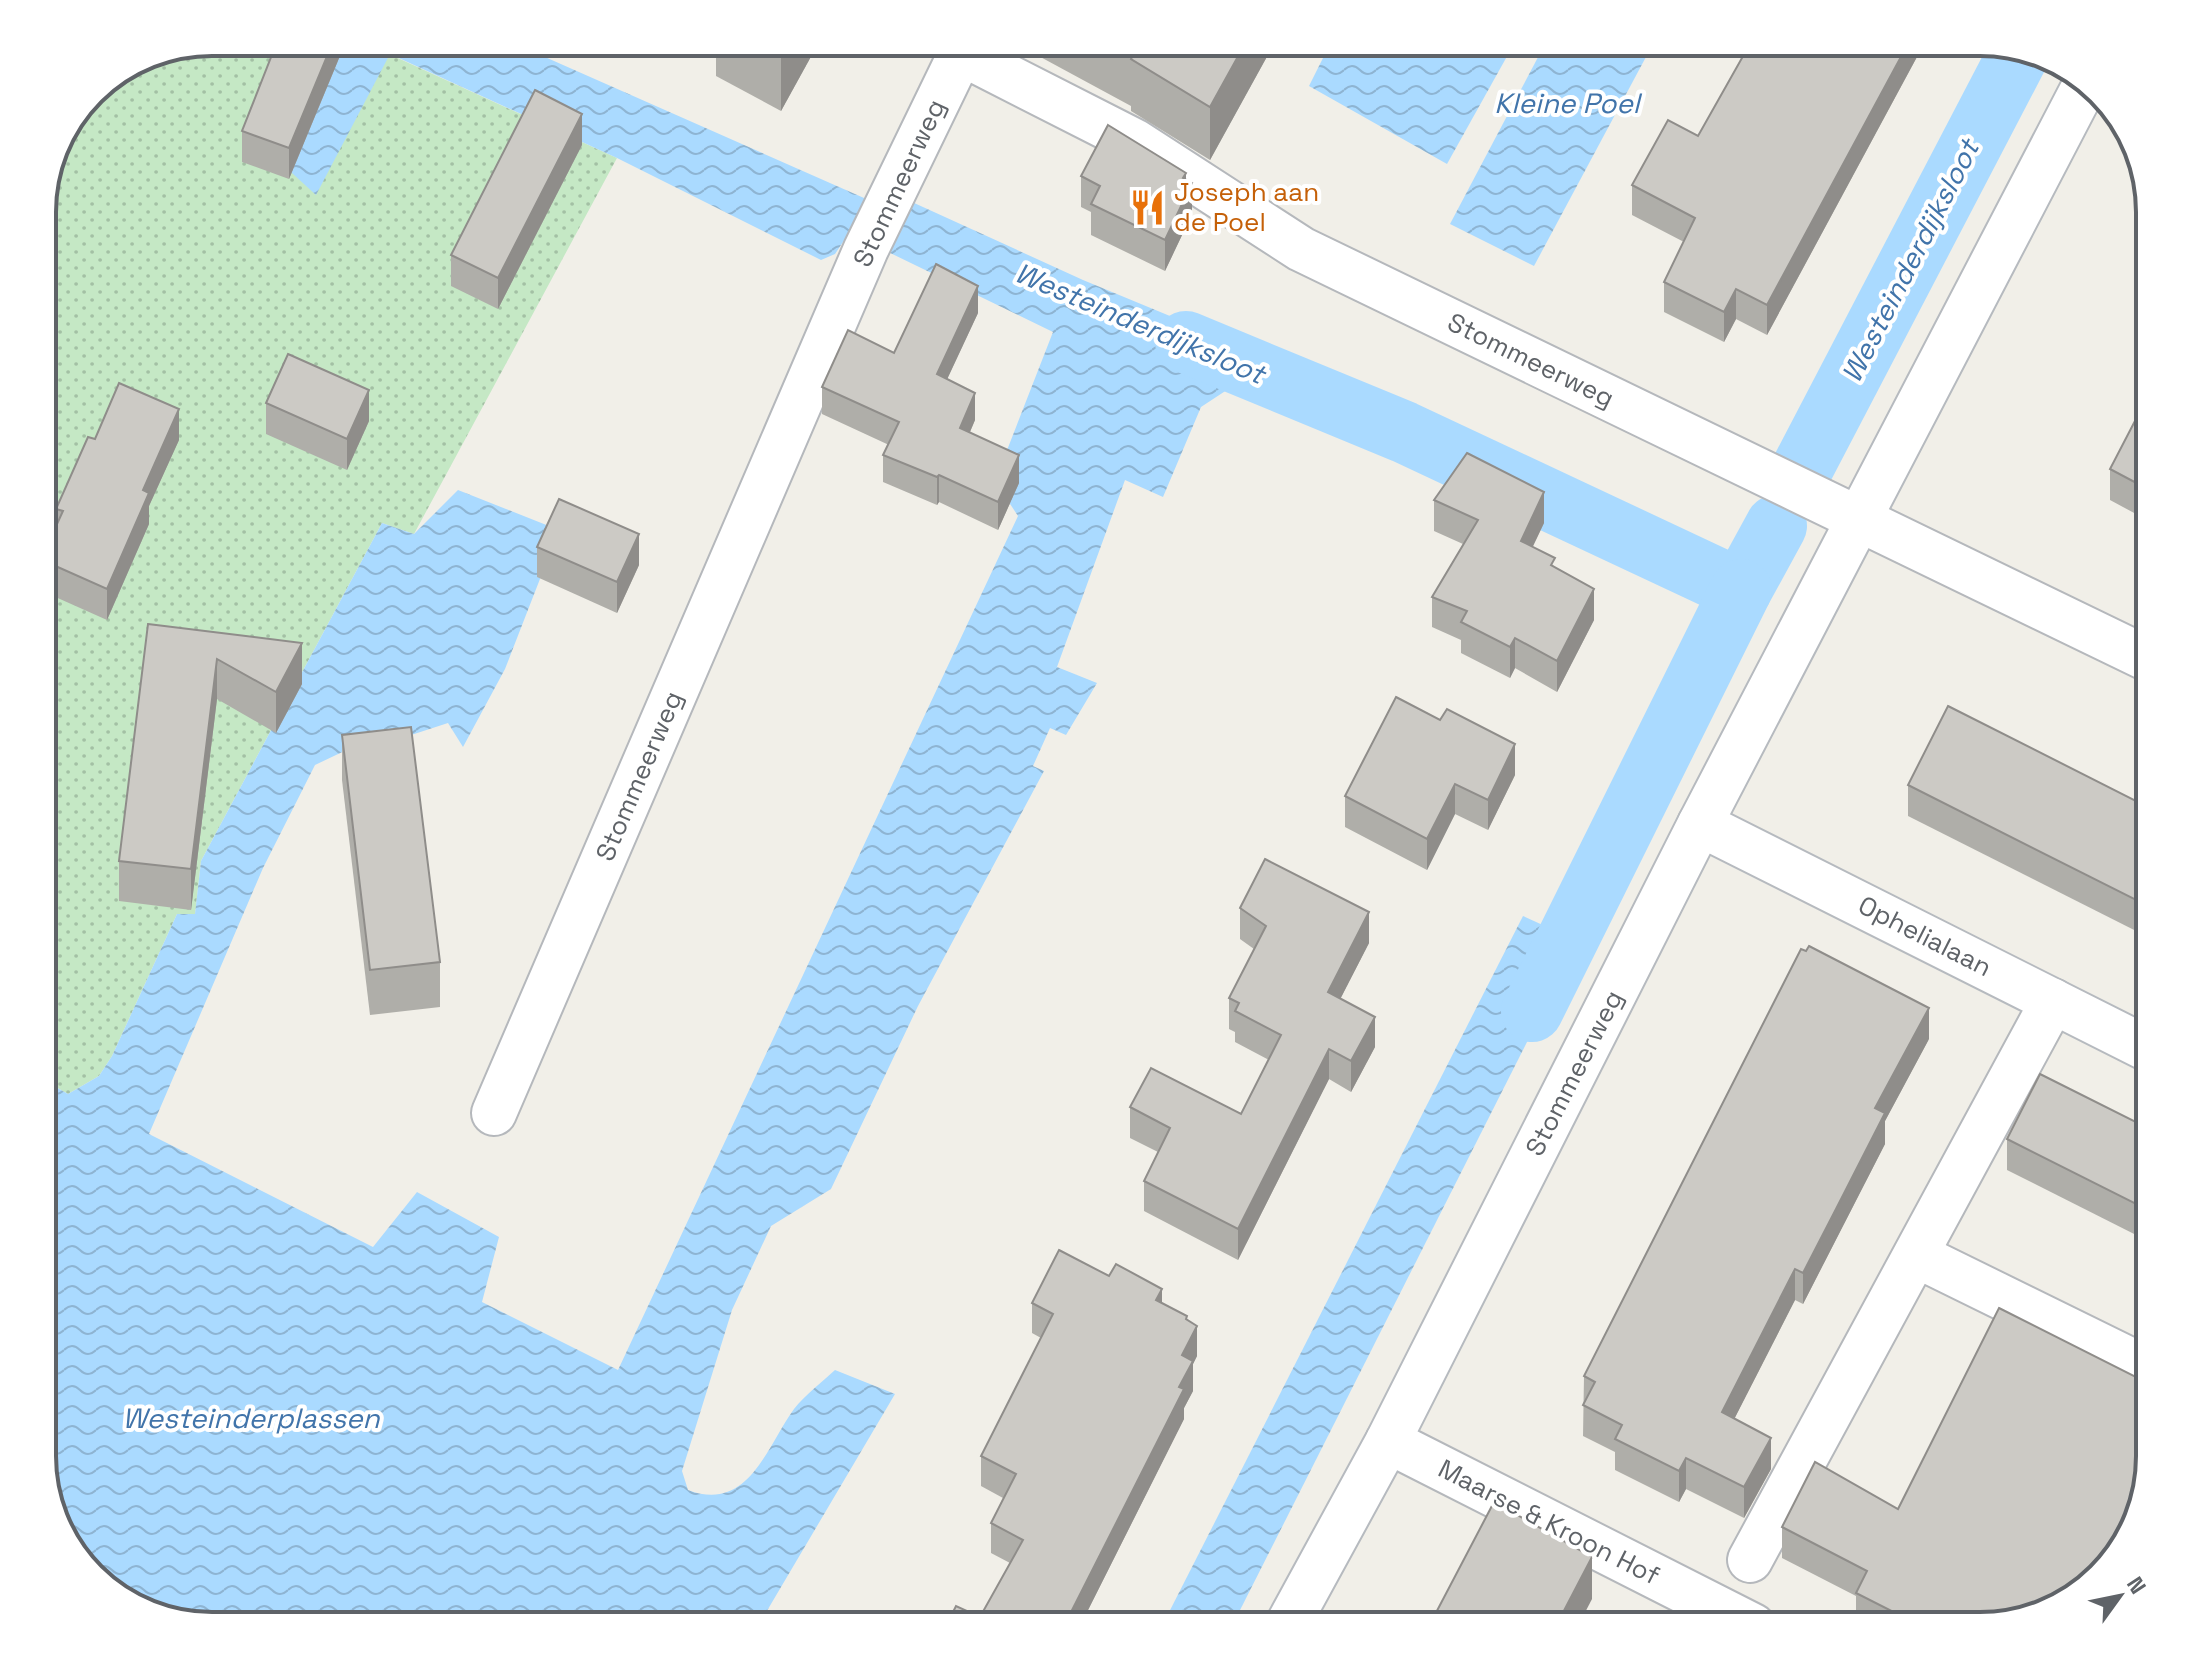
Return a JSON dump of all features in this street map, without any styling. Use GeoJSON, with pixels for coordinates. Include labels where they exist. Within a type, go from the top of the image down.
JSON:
{"type":"FeatureCollection","features":[{"type":"Feature","properties":{"kind":"street","name":"Stommeerweg"},"geometry":{"type":"LineString","coordinates":[[494,1113],[888,199],[960,56]]}},
{"type":"Feature","properties":{"kind":"street","name":"Stommeerweg"},"geometry":{"type":"LineString","coordinates":[[967,56],[1134,141],[1301,249],[2136,653]]}},
{"type":"Feature","properties":{"kind":"street","name":"Stommeerweg"},"geometry":{"type":"LineString","coordinates":[[1295,1612],[1388,1441],[1700,824],[2081,93]]}},
{"type":"Feature","properties":{"kind":"street","name":"Ophelialaan"},"geometry":{"type":"LineString","coordinates":[[1700,824],[2136,1043]]}},
{"type":"Feature","properties":{"kind":"street"},"geometry":{"type":"LineString","coordinates":[[1750,1560],[2053,1001]]}},
{"type":"Feature","properties":{"kind":"street"},"geometry":{"type":"LineString","coordinates":[[1916,1255],[2136,1363]]}},
{"type":"Feature","properties":{"kind":"street","name":"Maarse & Kroon Hof"},"geometry":{"type":"LineString","coordinates":[[1388,1441],[1726,1612]]}},
{"type":"Feature","properties":{"kind":"green space"},"geometry":{"type":"Polygon","coordinates":[[[308,56],[315,195],[388,56],[393,56],[617,158],[414,534],[382,523],[201,861],[195,915],[177,914],[112,1056],[99,1076],[68,1094],[56,1087],[56,201],[61,171],[72,143],[88,117],[109,95],[143,72],[191,57],[308,56]]]}},
{"type":"Feature","properties":{"kind":"water"},"geometry":{"type":"Polygon","coordinates":[[[300,56],[389,56],[316,195],[258,142],[300,56]]]}},
{"type":"Feature","properties":{"kind":"water","name":"Westeinderplassen"},"geometry":{"type":"Polygon","coordinates":[[[394,56],[543,56],[864,198],[904,213],[912,202],[1083,280],[1288,365],[1236,384],[1201,407],[1163,497],[1125,480],[1057,667],[1097,683],[1066,735],[1050,728],[1033,766],[1044,771],[918,1006],[831,1189],[771,1226],[732,1310],[682,1471],[688,1490],[709,1495],[726,1493],[741,1485],[764,1458],[794,1409],[835,1370],[895,1394],[766,1612],[201,1612],[162,1604],[125,1586],[95,1559],[72,1525],[61,1497],[56,1467],[56,1087],[68,1094],[99,1076],[112,1056],[177,914],[195,914],[201,861],[382,523],[414,534],[458,490],[559,530],[505,669],[463,747],[448,723],[405,737],[355,746],[315,765],[263,868],[149,1134],[373,1247],[417,1192],[499,1237],[482,1302],[618,1370],[1018,516],[995,481],[1053,332],[849,233],[835,254],[821,260],[617,158],[394,56]]]}},
{"type":"Feature","properties":{"kind":"water","name":"Kleine Poel"},"geometry":{"type":"Polygon","coordinates":[[[1324,56],[1507,56],[1447,164],[1309,86],[1324,56]]]}},
{"type":"Feature","properties":{"kind":"water","name":"Kleine Poel"},"geometry":{"type":"Polygon","coordinates":[[[1539,56],[1646,56],[1534,266],[1450,224],[1539,56]]]}},
{"type":"Feature","properties":{"kind":"water"},"geometry":{"type":"Polygon","coordinates":[[[1523,916],[1578,941],[1239,1612],[1169,1612],[1523,916]]]}},
{"type":"Feature","properties":{"kind":"building"},"geometry":{"type":"Polygon","coordinates":[[[271,56],[327,56],[289,148],[242,131],[271,56]]]}},
{"type":"Feature","properties":{"kind":"building"},"geometry":{"type":"Polygon","coordinates":[[[1132,56],[1238,56],[1210,107],[1131,59],[1132,56]]]}},
{"type":"Feature","properties":{"kind":"building"},"geometry":{"type":"Polygon","coordinates":[[[1743,56],[1901,56],[1767,305],[1736,289],[1724,312],[1664,282],[1695,218],[1632,185],[1668,120],[1698,136],[1743,56]]]}},
{"type":"Feature","properties":{"kind":"building"},"geometry":{"type":"Polygon","coordinates":[[[535,90],[582,114],[498,278],[451,255],[535,90]]]}},
{"type":"Feature","properties":{"kind":"building"},"geometry":{"type":"Polygon","coordinates":[[[1108,125],[1186,173],[1183,178],[1192,183],[1165,240],[1091,204],[1100,186],[1081,176],[1108,125]]]}},
{"type":"Feature","properties":{"kind":"building"},"geometry":{"type":"Polygon","coordinates":[[[936,264],[978,286],[937,374],[975,393],[960,428],[1019,455],[998,502],[939,475],[937,477],[883,455],[899,422],[822,387],[848,330],[894,353],[936,264]]]}},
{"type":"Feature","properties":{"kind":"building"},"geometry":{"type":"Polygon","coordinates":[[[288,354],[369,390],[347,439],[266,403],[288,354]]]}},
{"type":"Feature","properties":{"kind":"building"},"geometry":{"type":"Polygon","coordinates":[[[119,383],[179,409],[143,490],[149,493],[107,589],[56,566],[56,526],[63,511],[56,509],[88,437],[95,439],[119,383]]]}},
{"type":"Feature","properties":{"kind":"building"},"geometry":{"type":"Polygon","coordinates":[[[2136,419],[2136,483],[2110,469],[2136,419]]]}},
{"type":"Feature","properties":{"kind":"building"},"geometry":{"type":"Polygon","coordinates":[[[1467,453],[1544,492],[1521,541],[1555,558],[1551,565],[1594,589],[1557,661],[1515,638],[1510,647],[1461,622],[1467,611],[1432,597],[1478,520],[1434,500],[1467,453]]]}},
{"type":"Feature","properties":{"kind":"building"},"geometry":{"type":"Polygon","coordinates":[[[559,499],[639,534],[617,582],[537,547],[559,499]]]}},
{"type":"Feature","properties":{"kind":"building"},"geometry":{"type":"Polygon","coordinates":[[[148,624],[302,643],[276,692],[217,659],[191,869],[119,861],[148,624]]]}},
{"type":"Feature","properties":{"kind":"building"},"geometry":{"type":"Polygon","coordinates":[[[1396,697],[1440,720],[1447,709],[1515,744],[1488,800],[1455,784],[1427,839],[1345,796],[1396,697]]]}},
{"type":"Feature","properties":{"kind":"building"},"geometry":{"type":"Polygon","coordinates":[[[1948,706],[2136,801],[2136,900],[1908,785],[1948,706]]]}},
{"type":"Feature","properties":{"kind":"building"},"geometry":{"type":"Polygon","coordinates":[[[411,727],[440,962],[370,970],[342,735],[411,727]]]}},
{"type":"Feature","properties":{"kind":"building"},"geometry":{"type":"Polygon","coordinates":[[[1265,859],[1369,912],[1328,992],[1375,1017],[1351,1061],[1329,1049],[1238,1229],[1144,1181],[1170,1128],[1130,1107],[1151,1068],[1241,1114],[1281,1035],[1235,1011],[1239,1003],[1229,998],[1266,926],[1240,908],[1265,859]]]}},
{"type":"Feature","properties":{"kind":"building"},"geometry":{"type":"Polygon","coordinates":[[[1809,946],[1929,1008],[1875,1108],[1885,1113],[1836,1209],[1803,1273],[1795,1269],[1722,1412],[1771,1438],[1744,1487],[1686,1458],[1679,1471],[1615,1439],[1622,1425],[1583,1405],[1595,1382],[1584,1376],[1801,949],[1806,951],[1809,946]]]}},
{"type":"Feature","properties":{"kind":"building"},"geometry":{"type":"Polygon","coordinates":[[[2040,1074],[2136,1122],[2136,1204],[2007,1139],[2040,1074]]]}},
{"type":"Feature","properties":{"kind":"building"},"geometry":{"type":"Polygon","coordinates":[[[1059,1250],[1109,1276],[1116,1264],[1162,1289],[1156,1300],[1187,1316],[1186,1319],[1197,1326],[1182,1355],[1193,1361],[1179,1387],[1184,1389],[1071,1612],[983,1612],[1023,1540],[991,1523],[1016,1474],[981,1456],[1053,1314],[1032,1303],[1059,1250]]]}},
{"type":"Feature","properties":{"kind":"building"},"geometry":{"type":"Polygon","coordinates":[[[1999,1308],[2136,1377],[2135,1477],[2120,1525],[2099,1556],[2080,1556],[2080,1575],[2075,1580],[2030,1604],[1991,1612],[1893,1612],[1856,1593],[1867,1571],[1782,1527],[1815,1462],[1898,1509],[1999,1308]]]}},
{"type":"Feature","properties":{"kind":"building"},"geometry":{"type":"Polygon","coordinates":[[[1494,1502],[1592,1557],[1563,1612],[1436,1612],[1494,1502]]]}},
{"type":"Feature","properties":{"kind":"building"},"geometry":{"type":"Polygon","coordinates":[[[956,1606],[969,1612],[953,1612],[956,1606]]]}},
{"type":"Feature","properties":{"kind":"waterway","name":"Westeinderdijksloot"},"geometry":{"type":"LineString","coordinates":[[1803,467],[2015,60]]}},
{"type":"Feature","properties":{"kind":"waterway","name":"Westeinderdijksloot"},"geometry":{"type":"LineString","coordinates":[[1186,342],[1404,432],[1741,590],[1776,526]]}},
{"type":"Feature","properties":{"kind":"waterway"},"geometry":{"type":"LineString","coordinates":[[1532,1011],[1741,590]]}},
{"type":"Feature","properties":{"kind":"place","name":"Joseph aan de Poel"},"geometry":{"type":"Point","coordinates":[1148,207]}}]}
